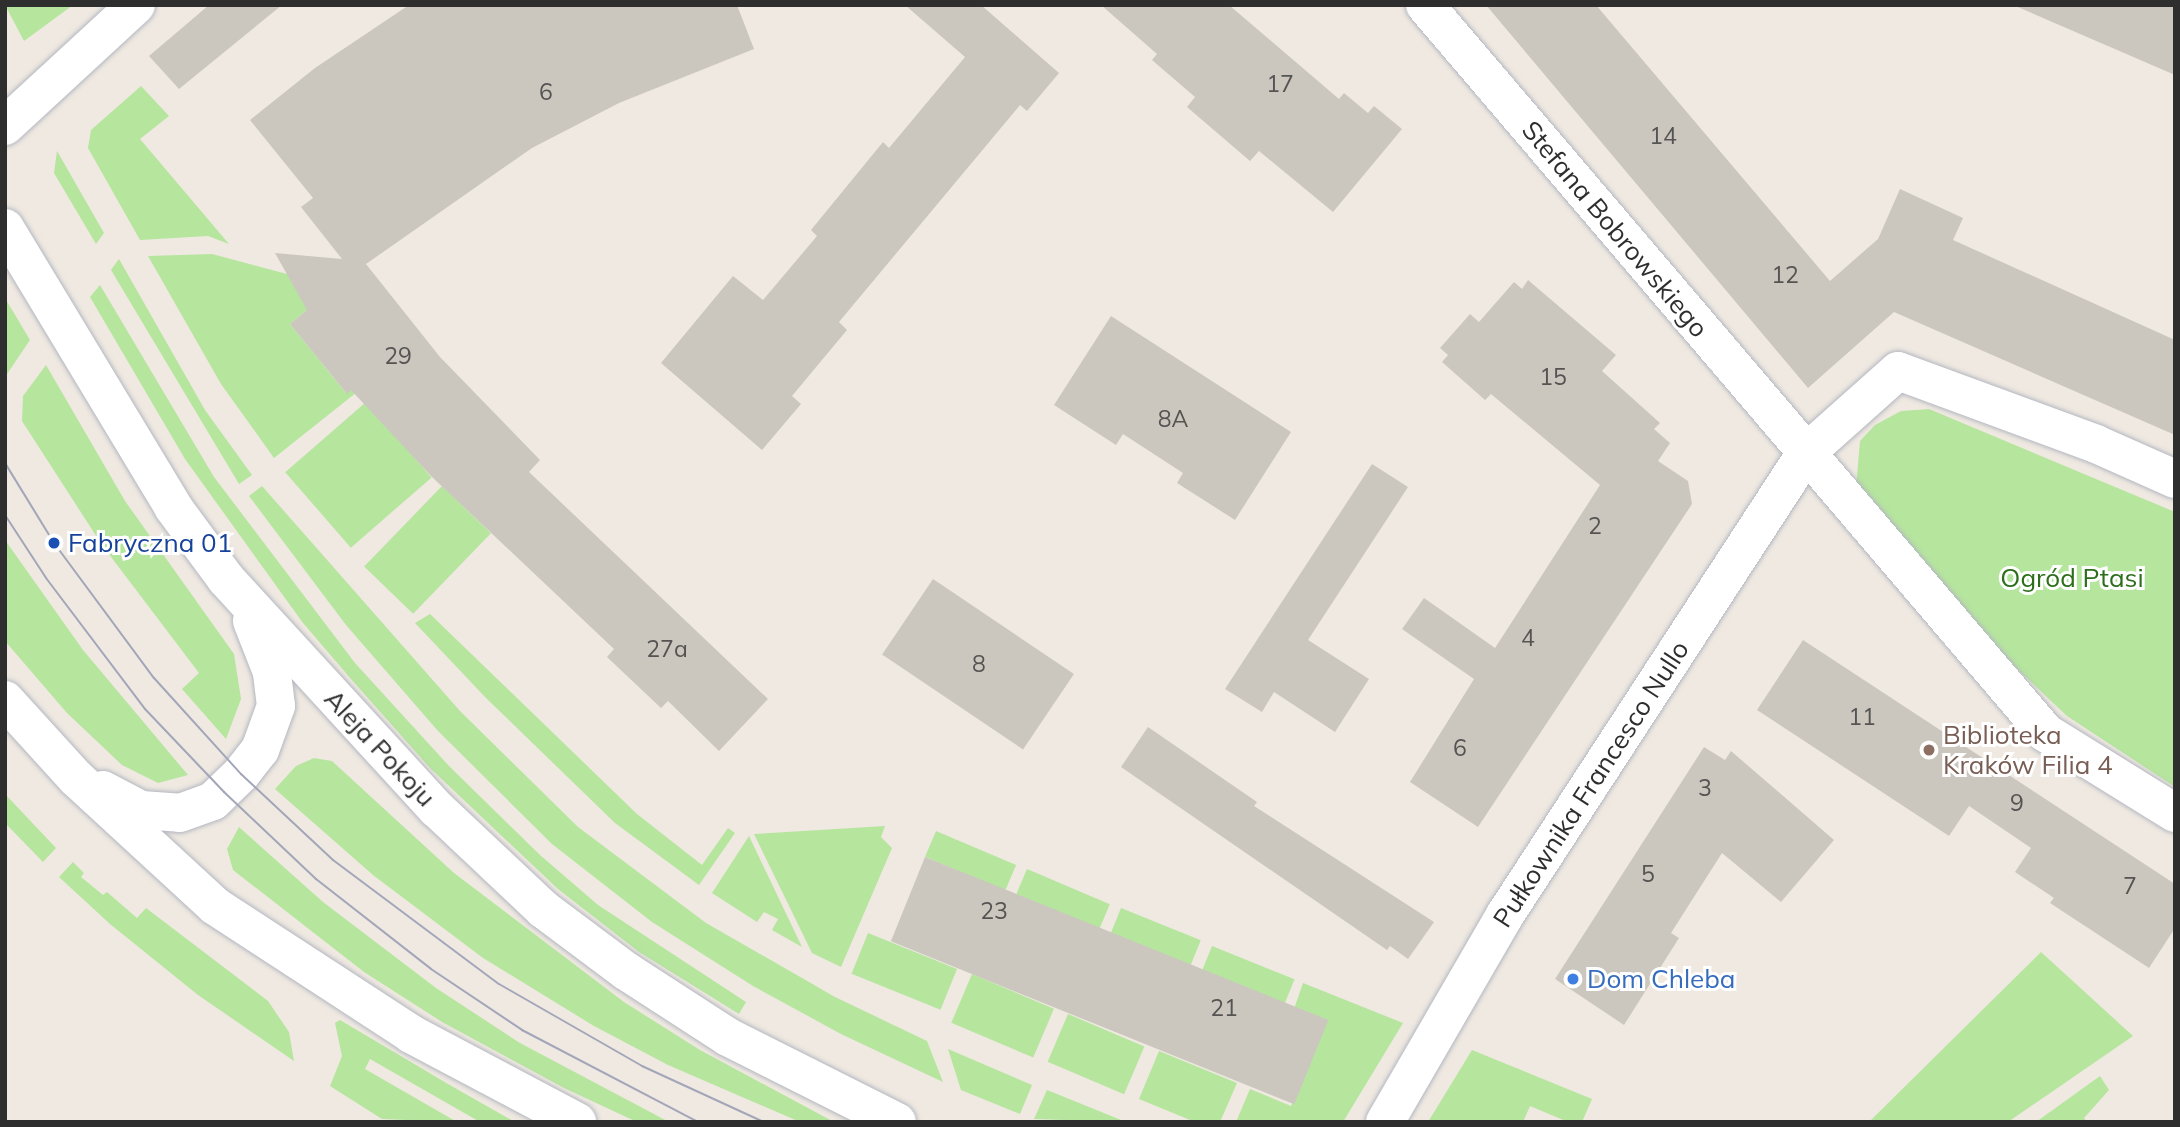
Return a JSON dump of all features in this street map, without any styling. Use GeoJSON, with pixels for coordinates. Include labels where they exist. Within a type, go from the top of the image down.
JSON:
{"type":"FeatureCollection","features":[{"type":"Feature","properties":{"kind":"street"},"geometry":{"type":"LineString","coordinates":[[5,126],[136,5]]}},
{"type":"Feature","properties":{"kind":"street","name":"Stefana Bobrowskiego"},"geometry":{"type":"LineString","coordinates":[[1425,5],[2046,733],[2175,813]]}},
{"type":"Feature","properties":{"kind":"street","name":"Aleja Pokoju"},"geometry":{"type":"LineString","coordinates":[[5,228],[173,507],[226,579],[437,809],[543,909],[718,1031],[897,1122]]}},
{"type":"Feature","properties":{"kind":"street"},"geometry":{"type":"LineString","coordinates":[[1806,453],[1898,372],[2096,444],[2175,479]]}},
{"type":"Feature","properties":{"kind":"street","name":"Pułkownika Francesco Nullo"},"geometry":{"type":"LineString","coordinates":[[1385,1122],[1505,915],[1806,453]]}},
{"type":"Feature","properties":{"kind":"street"},"geometry":{"type":"LineString","coordinates":[[47,749],[113,796],[155,813],[192,811],[224,792],[260,750],[276,706],[267,654],[226,579]]}},
{"type":"Feature","properties":{"kind":"street"},"geometry":{"type":"LineString","coordinates":[[5,700],[47,749],[144,845],[215,906],[278,951],[474,1070],[578,1122]]}},
{"type":"Feature","properties":{"kind":"green space"},"geometry":{"type":"Polygon","coordinates":[[[5,5],[73,5],[24,41],[5,5]]]}},
{"type":"Feature","properties":{"kind":"green space"},"geometry":{"type":"Polygon","coordinates":[[[141,86],[169,116],[140,139],[229,244],[208,236],[140,240],[88,148],[91,130],[141,86]]]}},
{"type":"Feature","properties":{"kind":"green space"},"geometry":{"type":"Polygon","coordinates":[[[57,151],[104,233],[96,244],[54,173],[57,151]]]}},
{"type":"Feature","properties":{"kind":"green space"},"geometry":{"type":"Polygon","coordinates":[[[212,254],[287,274],[313,305],[290,324],[346,393],[354,388],[357,392],[274,458],[221,384],[148,256],[212,254]]]}},
{"type":"Feature","properties":{"kind":"green space"},"geometry":{"type":"Polygon","coordinates":[[[119,259],[205,410],[252,475],[239,484],[111,270],[119,259]]]}},
{"type":"Feature","properties":{"kind":"green space"},"geometry":{"type":"Polygon","coordinates":[[[100,285],[214,477],[355,663],[449,766],[540,855],[598,905],[746,1002],[739,1014],[639,952],[558,889],[430,768],[351,679],[303,623],[185,459],[90,297],[100,285]]]}},
{"type":"Feature","properties":{"kind":"green space"},"geometry":{"type":"Polygon","coordinates":[[[5,298],[30,340],[5,377],[5,298]]]}},
{"type":"Feature","properties":{"kind":"green space"},"geometry":{"type":"Polygon","coordinates":[[[46,365],[125,501],[234,654],[241,699],[226,739],[182,689],[199,673],[102,545],[22,421],[23,396],[46,365]]]}},
{"type":"Feature","properties":{"kind":"green space"},"geometry":{"type":"Polygon","coordinates":[[[366,402],[432,477],[351,548],[285,472],[366,402]]]}},
{"type":"Feature","properties":{"kind":"green space","name":"Ogród Ptasi"},"geometry":{"type":"Polygon","coordinates":[[[1929,409],[2175,512],[2175,787],[2067,716],[1978,632],[1856,488],[1860,441],[1875,425],[1901,411],[1929,409]]]}},
{"type":"Feature","properties":{"kind":"green space"},"geometry":{"type":"Polygon","coordinates":[[[262,486],[460,711],[578,827],[706,923],[835,997],[927,1041],[943,1082],[841,1034],[753,986],[652,922],[552,844],[438,731],[346,625],[249,496],[262,486]]]}},
{"type":"Feature","properties":{"kind":"green space"},"geometry":{"type":"Polygon","coordinates":[[[442,486],[491,533],[413,614],[364,567],[442,486]]]}},
{"type":"Feature","properties":{"kind":"green space"},"geometry":{"type":"Polygon","coordinates":[[[5,540],[83,650],[188,775],[158,783],[122,765],[67,713],[5,641],[5,540]]]}},
{"type":"Feature","properties":{"kind":"green space"},"geometry":{"type":"Polygon","coordinates":[[[430,614],[637,814],[702,865],[728,828],[735,833],[699,885],[615,823],[486,698],[415,623],[430,614]]]}},
{"type":"Feature","properties":{"kind":"green space"},"geometry":{"type":"Polygon","coordinates":[[[314,758],[332,761],[454,873],[624,1002],[700,1050],[834,1122],[800,1122],[668,1065],[594,1026],[483,958],[373,875],[275,789],[296,766],[314,758]]]}},
{"type":"Feature","properties":{"kind":"green space"},"geometry":{"type":"Polygon","coordinates":[[[5,794],[56,848],[43,862],[5,823],[5,794]]]}},
{"type":"Feature","properties":{"kind":"green space"},"geometry":{"type":"Polygon","coordinates":[[[885,826],[881,837],[892,848],[841,967],[812,953],[754,834],[885,826]]]}},
{"type":"Feature","properties":{"kind":"green space"},"geometry":{"type":"Polygon","coordinates":[[[239,827],[323,902],[436,988],[520,1043],[669,1122],[637,1122],[564,1088],[442,1022],[364,972],[233,870],[227,849],[239,827]]]}},
{"type":"Feature","properties":{"kind":"green space"},"geometry":{"type":"Polygon","coordinates":[[[936,831],[1016,865],[1005,891],[925,857],[936,831]]]}},
{"type":"Feature","properties":{"kind":"green space"},"geometry":{"type":"Polygon","coordinates":[[[749,836],[802,947],[772,930],[778,919],[764,912],[757,922],[712,893],[749,836]]]}},
{"type":"Feature","properties":{"kind":"green space"},"geometry":{"type":"Polygon","coordinates":[[[73,862],[84,873],[81,877],[103,895],[107,892],[137,918],[146,908],[268,1001],[289,1032],[294,1061],[198,995],[110,924],[59,877],[73,862]]]}},
{"type":"Feature","properties":{"kind":"green space"},"geometry":{"type":"Polygon","coordinates":[[[1027,869],[1110,904],[1099,930],[1016,895],[1027,869]]]}},
{"type":"Feature","properties":{"kind":"green space"},"geometry":{"type":"Polygon","coordinates":[[[1121,908],[1201,940],[1191,965],[1111,933],[1121,908]]]}},
{"type":"Feature","properties":{"kind":"green space"},"geometry":{"type":"Polygon","coordinates":[[[868,933],[957,969],[941,1010],[852,974],[868,933]]]}},
{"type":"Feature","properties":{"kind":"green space"},"geometry":{"type":"Polygon","coordinates":[[[1212,946],[1295,979],[1284,1004],[1202,971],[1212,946]]]}},
{"type":"Feature","properties":{"kind":"green space"},"geometry":{"type":"Polygon","coordinates":[[[2041,952],[2133,1036],[2008,1122],[1869,1122],[2041,952]]]}},
{"type":"Feature","properties":{"kind":"green space"},"geometry":{"type":"Polygon","coordinates":[[[972,974],[1054,1009],[1033,1058],[951,1023],[972,974]]]}},
{"type":"Feature","properties":{"kind":"green space"},"geometry":{"type":"Polygon","coordinates":[[[1303,983],[1403,1023],[1343,1122],[1236,1122],[1250,1089],[1291,1106],[1326,1023],[1294,1009],[1303,983]]]}},
{"type":"Feature","properties":{"kind":"green space"},"geometry":{"type":"Polygon","coordinates":[[[1068,1014],[1144,1046],[1124,1094],[1048,1062],[1068,1014]]]}},
{"type":"Feature","properties":{"kind":"green space"},"geometry":{"type":"Polygon","coordinates":[[[340,1020],[515,1122],[480,1122],[370,1059],[365,1069],[457,1122],[382,1119],[330,1086],[342,1056],[335,1023],[340,1020]]]}},
{"type":"Feature","properties":{"kind":"green space"},"geometry":{"type":"Polygon","coordinates":[[[948,1049],[1032,1085],[1020,1114],[961,1090],[948,1049]]]}},
{"type":"Feature","properties":{"kind":"green space"},"geometry":{"type":"Polygon","coordinates":[[[1472,1050],[1592,1099],[1582,1122],[1568,1122],[1530,1106],[1523,1122],[1428,1122],[1472,1050]]]}},
{"type":"Feature","properties":{"kind":"green space"},"geometry":{"type":"Polygon","coordinates":[[[1159,1051],[1237,1083],[1220,1122],[1195,1122],[1139,1099],[1159,1051]]]}},
{"type":"Feature","properties":{"kind":"green space"},"geometry":{"type":"Polygon","coordinates":[[[2100,1076],[2109,1090],[2084,1118],[2087,1122],[2036,1122],[2100,1076]]]}},
{"type":"Feature","properties":{"kind":"green space"},"geometry":{"type":"Polygon","coordinates":[[[1047,1090],[1126,1122],[1034,1119],[1047,1090]]]}},
{"type":"Feature","properties":{"kind":"building"},"geometry":{"type":"Polygon","coordinates":[[[209,5],[282,5],[179,89],[149,56],[209,5]]]}},
{"type":"Feature","properties":{"kind":"building"},"geometry":{"type":"Polygon","coordinates":[[[409,5],[737,5],[754,49],[619,103],[532,148],[366,264],[440,357],[540,460],[529,472],[768,699],[719,751],[668,701],[661,708],[607,657],[614,649],[432,477],[351,390],[347,394],[290,324],[307,310],[275,253],[342,259],[301,207],[313,198],[250,120],[315,68],[409,5]]]}},
{"type":"Feature","properties":{"kind":"building"},"geometry":{"type":"Polygon","coordinates":[[[905,5],[981,5],[1059,73],[1027,111],[1020,105],[839,322],[847,330],[792,396],[801,404],[762,450],[661,363],[733,276],[763,300],[817,236],[811,230],[883,142],[889,148],[965,57],[905,5]]]}},
{"type":"Feature","properties":{"kind":"building"},"geometry":{"type":"Polygon","coordinates":[[[1101,5],[1229,5],[1339,99],[1344,93],[1368,113],[1374,106],[1402,129],[1333,212],[1259,151],[1250,161],[1187,107],[1195,97],[1152,60],[1157,54],[1101,5]]]}},
{"type":"Feature","properties":{"kind":"building"},"geometry":{"type":"Polygon","coordinates":[[[1486,5],[1596,5],[1830,281],[1878,239],[1900,189],[1963,218],[1953,240],[2175,340],[2175,435],[1894,312],[1808,388],[1486,5]]]}},
{"type":"Feature","properties":{"kind":"building"},"geometry":{"type":"Polygon","coordinates":[[[2013,5],[2175,5],[2175,75],[2013,5]]]}},
{"type":"Feature","properties":{"kind":"building"},"geometry":{"type":"Polygon","coordinates":[[[1528,280],[1616,355],[1602,371],[1660,423],[1654,429],[1670,443],[1658,461],[1688,481],[1692,504],[1478,827],[1410,782],[1474,679],[1402,629],[1424,598],[1495,648],[1600,485],[1491,394],[1485,400],[1442,362],[1448,355],[1440,348],[1470,314],[1479,322],[1514,282],[1522,289],[1528,280]]]}},
{"type":"Feature","properties":{"kind":"building"},"geometry":{"type":"Polygon","coordinates":[[[1111,316],[1291,432],[1235,520],[1177,483],[1183,473],[1123,434],[1116,445],[1054,405],[1111,316]]]}},
{"type":"Feature","properties":{"kind":"building"},"geometry":{"type":"Polygon","coordinates":[[[1372,464],[1408,487],[1308,640],[1369,679],[1335,732],[1274,692],[1262,712],[1225,689],[1372,464]]]}},
{"type":"Feature","properties":{"kind":"building"},"geometry":{"type":"Polygon","coordinates":[[[933,579],[1074,674],[1023,750],[882,654],[933,579]]]}},
{"type":"Feature","properties":{"kind":"building"},"geometry":{"type":"Polygon","coordinates":[[[1803,640],[2175,884],[2175,928],[2149,968],[2050,903],[2054,898],[2015,872],[2031,848],[1969,806],[1949,836],[1757,710],[1803,640]]]}},
{"type":"Feature","properties":{"kind":"building"},"geometry":{"type":"Polygon","coordinates":[[[1148,727],[1257,802],[1254,806],[1434,922],[1408,959],[1390,946],[1387,950],[1121,767],[1148,727]]]}},
{"type":"Feature","properties":{"kind":"building"},"geometry":{"type":"Polygon","coordinates":[[[1704,747],[1725,760],[1731,751],[1834,840],[1781,902],[1722,853],[1671,933],[1679,938],[1624,1025],[1555,979],[1704,747]]]}},
{"type":"Feature","properties":{"kind":"building"},"geometry":{"type":"Polygon","coordinates":[[[925,857],[1328,1020],[1294,1104],[891,941],[925,857]]]}},
{"type":"Feature","properties":{"kind":"tram line"},"geometry":{"type":"LineString","coordinates":[[5,463],[54,543],[154,678],[241,774],[333,860],[499,984],[642,1066],[764,1122]]}},
{"type":"Feature","properties":{"kind":"tram line"},"geometry":{"type":"LineString","coordinates":[[5,515],[46,578],[145,709],[224,792],[316,879],[431,969],[522,1030],[698,1122]]}},
{"type":"Feature","properties":{"kind":"place","name":"Fabryczna 01"},"geometry":{"type":"Point","coordinates":[54,543]}},
{"type":"Feature","properties":{"kind":"place","name":"Biblioteka Kraków Filia 4"},"geometry":{"type":"Point","coordinates":[1929,750]}},
{"type":"Feature","properties":{"kind":"place","name":"Dom Chleba"},"geometry":{"type":"Point","coordinates":[1573,979]}}]}
